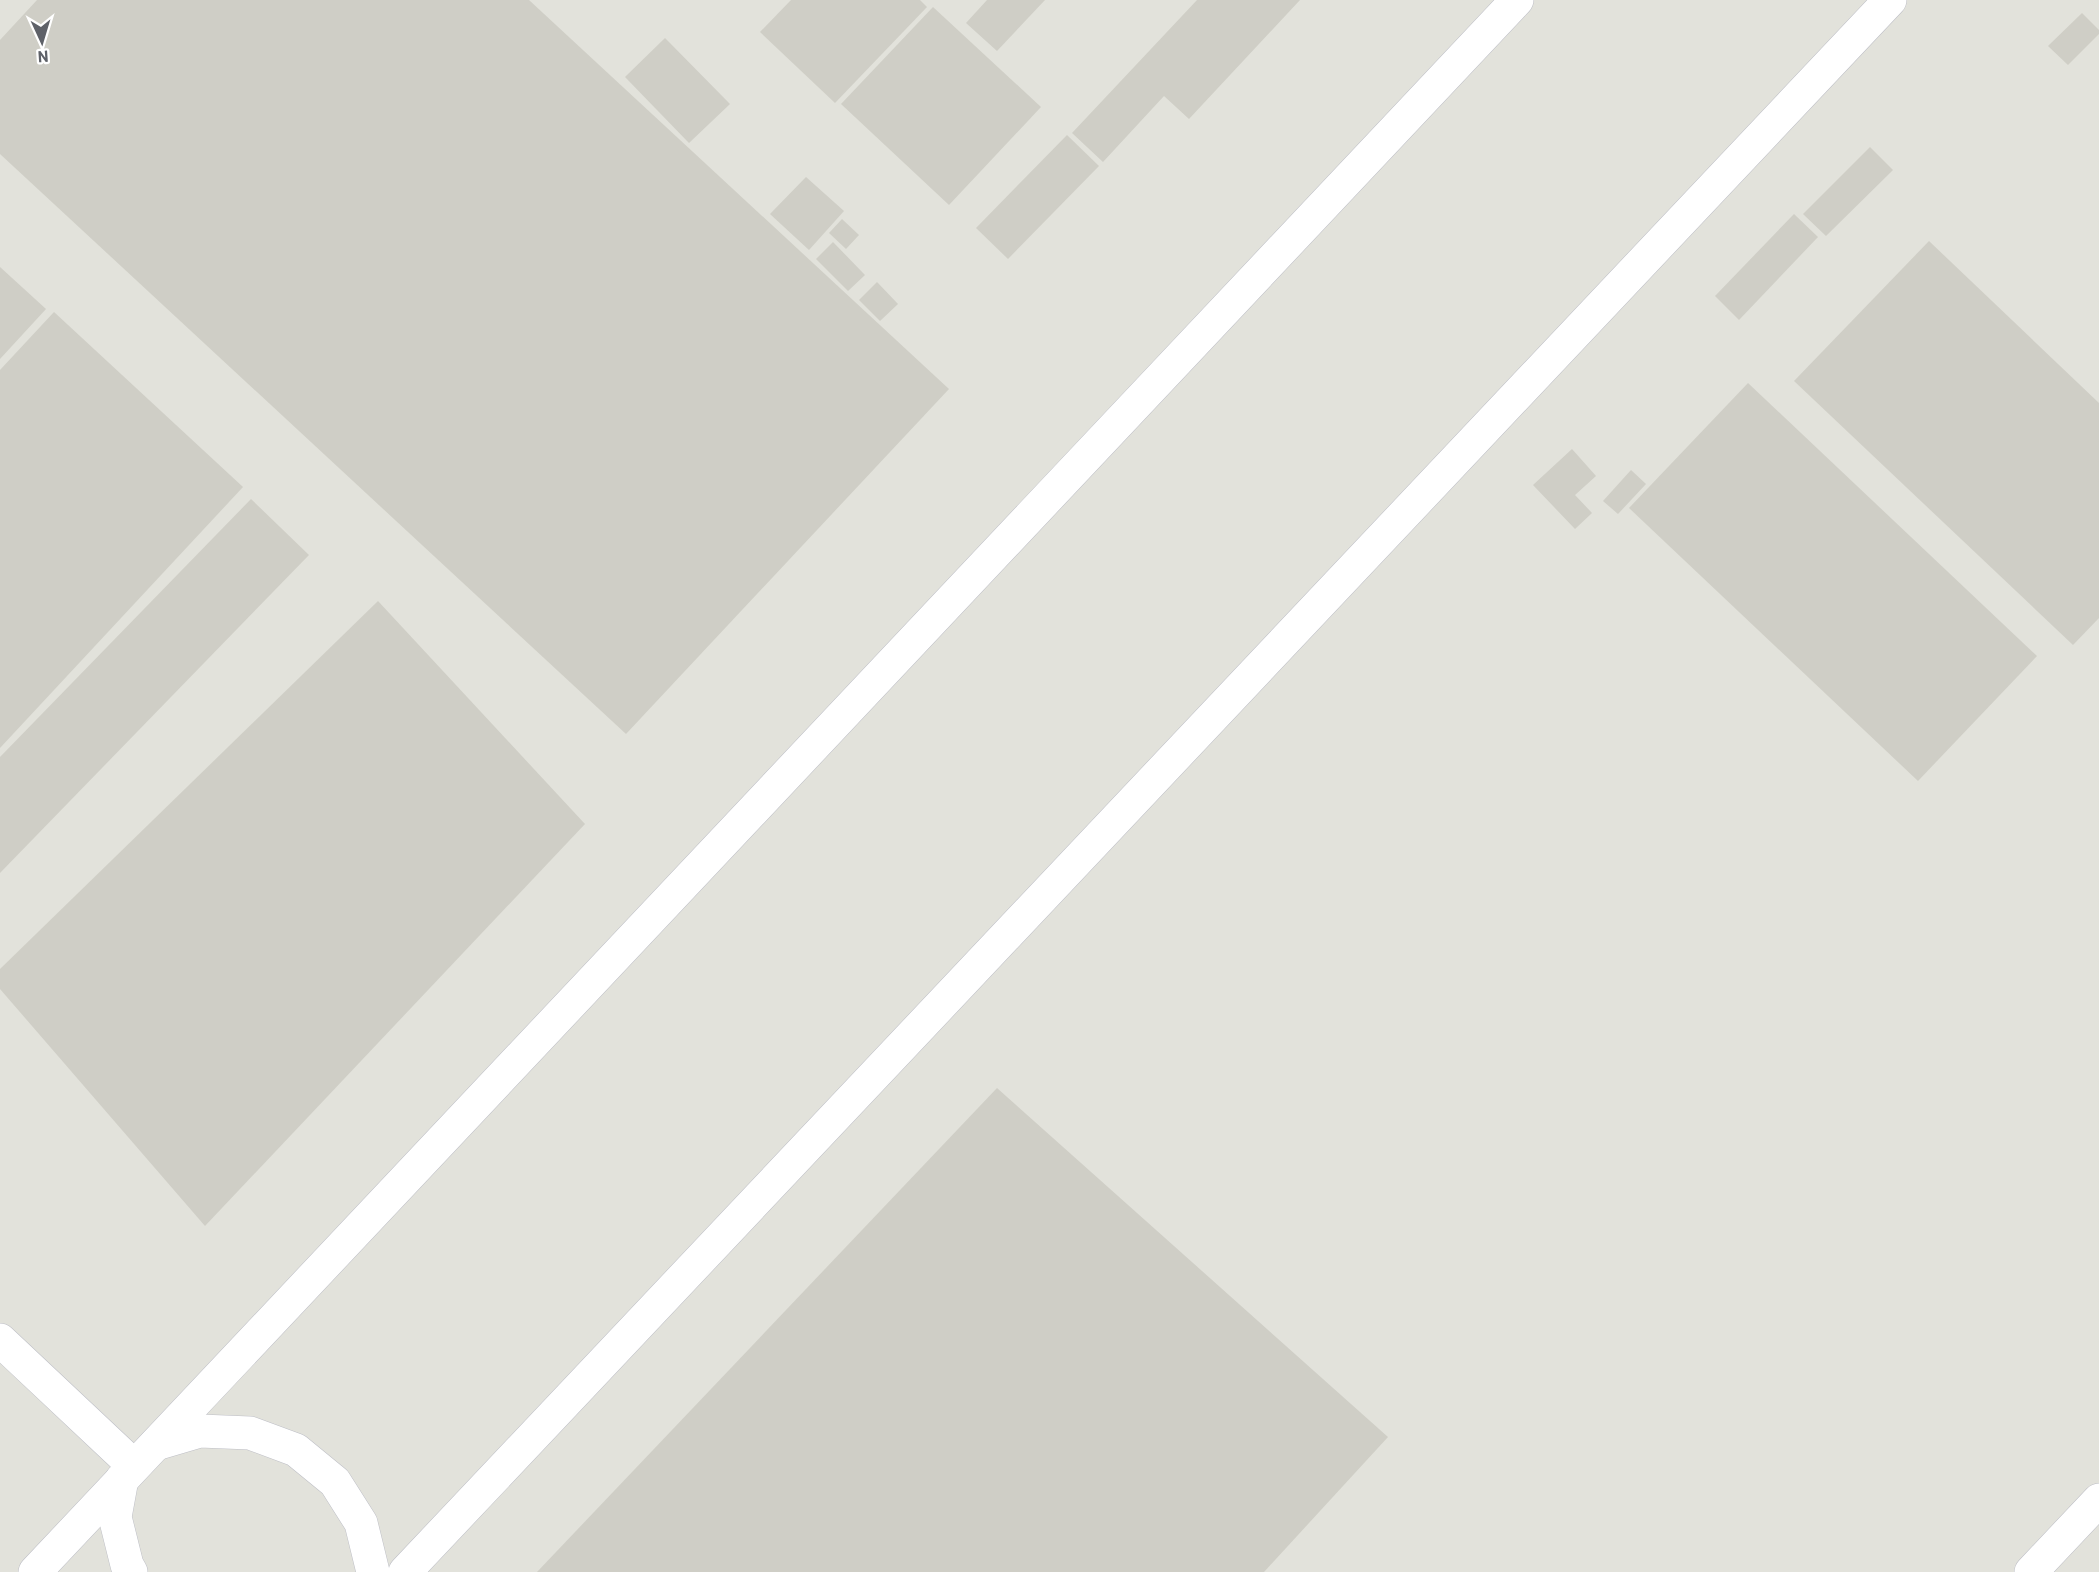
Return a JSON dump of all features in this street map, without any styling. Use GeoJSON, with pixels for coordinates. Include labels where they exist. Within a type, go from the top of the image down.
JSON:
{"type":"FeatureCollection","features":[{"type":"Feature","properties":{"kind":"street"},"geometry":{"type":"LineString","coordinates":[[34,1572],[1517,0]]}},
{"type":"Feature","properties":{"kind":"street"},"geometry":{"type":"LineString","coordinates":[[405,1572],[1890,0]]}},
{"type":"Feature","properties":{"kind":"street"},"geometry":{"type":"LineString","coordinates":[[0,1340],[137,1463]]}},
{"type":"Feature","properties":{"kind":"street"},"geometry":{"type":"LineString","coordinates":[[131,1572],[127,1565],[115,1517],[137,1463],[200,1431],[250,1433],[296,1450],[335,1482],[361,1523],[373,1572]]}},
{"type":"Feature","properties":{"kind":"street"},"geometry":{"type":"LineString","coordinates":[[2031,1572],[2099,1500]]}},
{"type":"Feature","properties":{"kind":"shaded area"},"geometry":{"type":"Polygon","coordinates":[[[0,0],[2099,0],[2099,1572],[0,1572],[0,0]]]}},
{"type":"Feature","properties":{"kind":"building"},"geometry":{"type":"Polygon","coordinates":[[[37,0],[529,0],[949,389],[626,734],[0,154],[0,40],[37,0]]]}},
{"type":"Feature","properties":{"kind":"building"},"geometry":{"type":"Polygon","coordinates":[[[791,0],[920,0],[927,7],[835,103],[760,32],[791,0]]]}},
{"type":"Feature","properties":{"kind":"building"},"geometry":{"type":"Polygon","coordinates":[[[987,0],[1045,0],[997,51],[966,23],[987,0]]]}},
{"type":"Feature","properties":{"kind":"building"},"geometry":{"type":"Polygon","coordinates":[[[1197,0],[1300,0],[1189,119],[1164,96],[1103,162],[1072,133],[1197,0]]]}},
{"type":"Feature","properties":{"kind":"building"},"geometry":{"type":"Polygon","coordinates":[[[933,7],[1041,107],[949,205],[841,104],[933,7]]]}},
{"type":"Feature","properties":{"kind":"building"},"geometry":{"type":"Polygon","coordinates":[[[2082,13],[2099,30],[2099,34],[2068,65],[2048,46],[2082,13]]]}},
{"type":"Feature","properties":{"kind":"building"},"geometry":{"type":"Polygon","coordinates":[[[665,38],[730,104],[689,143],[625,77],[665,38]]]}},
{"type":"Feature","properties":{"kind":"building"},"geometry":{"type":"Polygon","coordinates":[[[1067,135],[1099,166],[1008,259],[976,228],[1067,135]]]}},
{"type":"Feature","properties":{"kind":"building"},"geometry":{"type":"Polygon","coordinates":[[[1870,147],[1893,170],[1826,236],[1803,214],[1870,147]]]}},
{"type":"Feature","properties":{"kind":"building"},"geometry":{"type":"Polygon","coordinates":[[[806,177],[844,211],[809,250],[770,214],[806,177]]]}},
{"type":"Feature","properties":{"kind":"building"},"geometry":{"type":"Polygon","coordinates":[[[1794,214],[1818,237],[1739,320],[1715,296],[1794,214]]]}},
{"type":"Feature","properties":{"kind":"building"},"geometry":{"type":"Polygon","coordinates":[[[842,219],[859,235],[846,249],[829,233],[842,219]]]}},
{"type":"Feature","properties":{"kind":"building"},"geometry":{"type":"Polygon","coordinates":[[[1929,241],[2099,403],[2099,618],[2073,645],[1794,381],[1929,241]]]}},
{"type":"Feature","properties":{"kind":"building"},"geometry":{"type":"Polygon","coordinates":[[[833,242],[865,275],[848,291],[816,259],[833,242]]]}},
{"type":"Feature","properties":{"kind":"building"},"geometry":{"type":"Polygon","coordinates":[[[0,267],[46,309],[0,359],[0,267]]]}},
{"type":"Feature","properties":{"kind":"building"},"geometry":{"type":"Polygon","coordinates":[[[877,282],[898,304],[880,321],[859,300],[877,282]]]}},
{"type":"Feature","properties":{"kind":"building"},"geometry":{"type":"Polygon","coordinates":[[[54,312],[243,487],[0,748],[0,370],[54,312]]]}},
{"type":"Feature","properties":{"kind":"building"},"geometry":{"type":"Polygon","coordinates":[[[1748,383],[2037,656],[1918,781],[1629,508],[1748,383]]]}},
{"type":"Feature","properties":{"kind":"building"},"geometry":{"type":"Polygon","coordinates":[[[1572,449],[1596,476],[1575,495],[1592,513],[1575,529],[1533,485],[1572,449]]]}},
{"type":"Feature","properties":{"kind":"building"},"geometry":{"type":"Polygon","coordinates":[[[1631,470],[1646,484],[1618,514],[1603,501],[1631,470]]]}},
{"type":"Feature","properties":{"kind":"building"},"geometry":{"type":"Polygon","coordinates":[[[251,499],[309,555],[0,873],[0,757],[251,499]]]}},
{"type":"Feature","properties":{"kind":"building"},"geometry":{"type":"Polygon","coordinates":[[[378,601],[585,824],[205,1226],[0,989],[0,969],[378,601]]]}},
{"type":"Feature","properties":{"kind":"building"},"geometry":{"type":"Polygon","coordinates":[[[997,1088],[1388,1437],[1264,1572],[537,1572],[997,1088]]]}}]}
